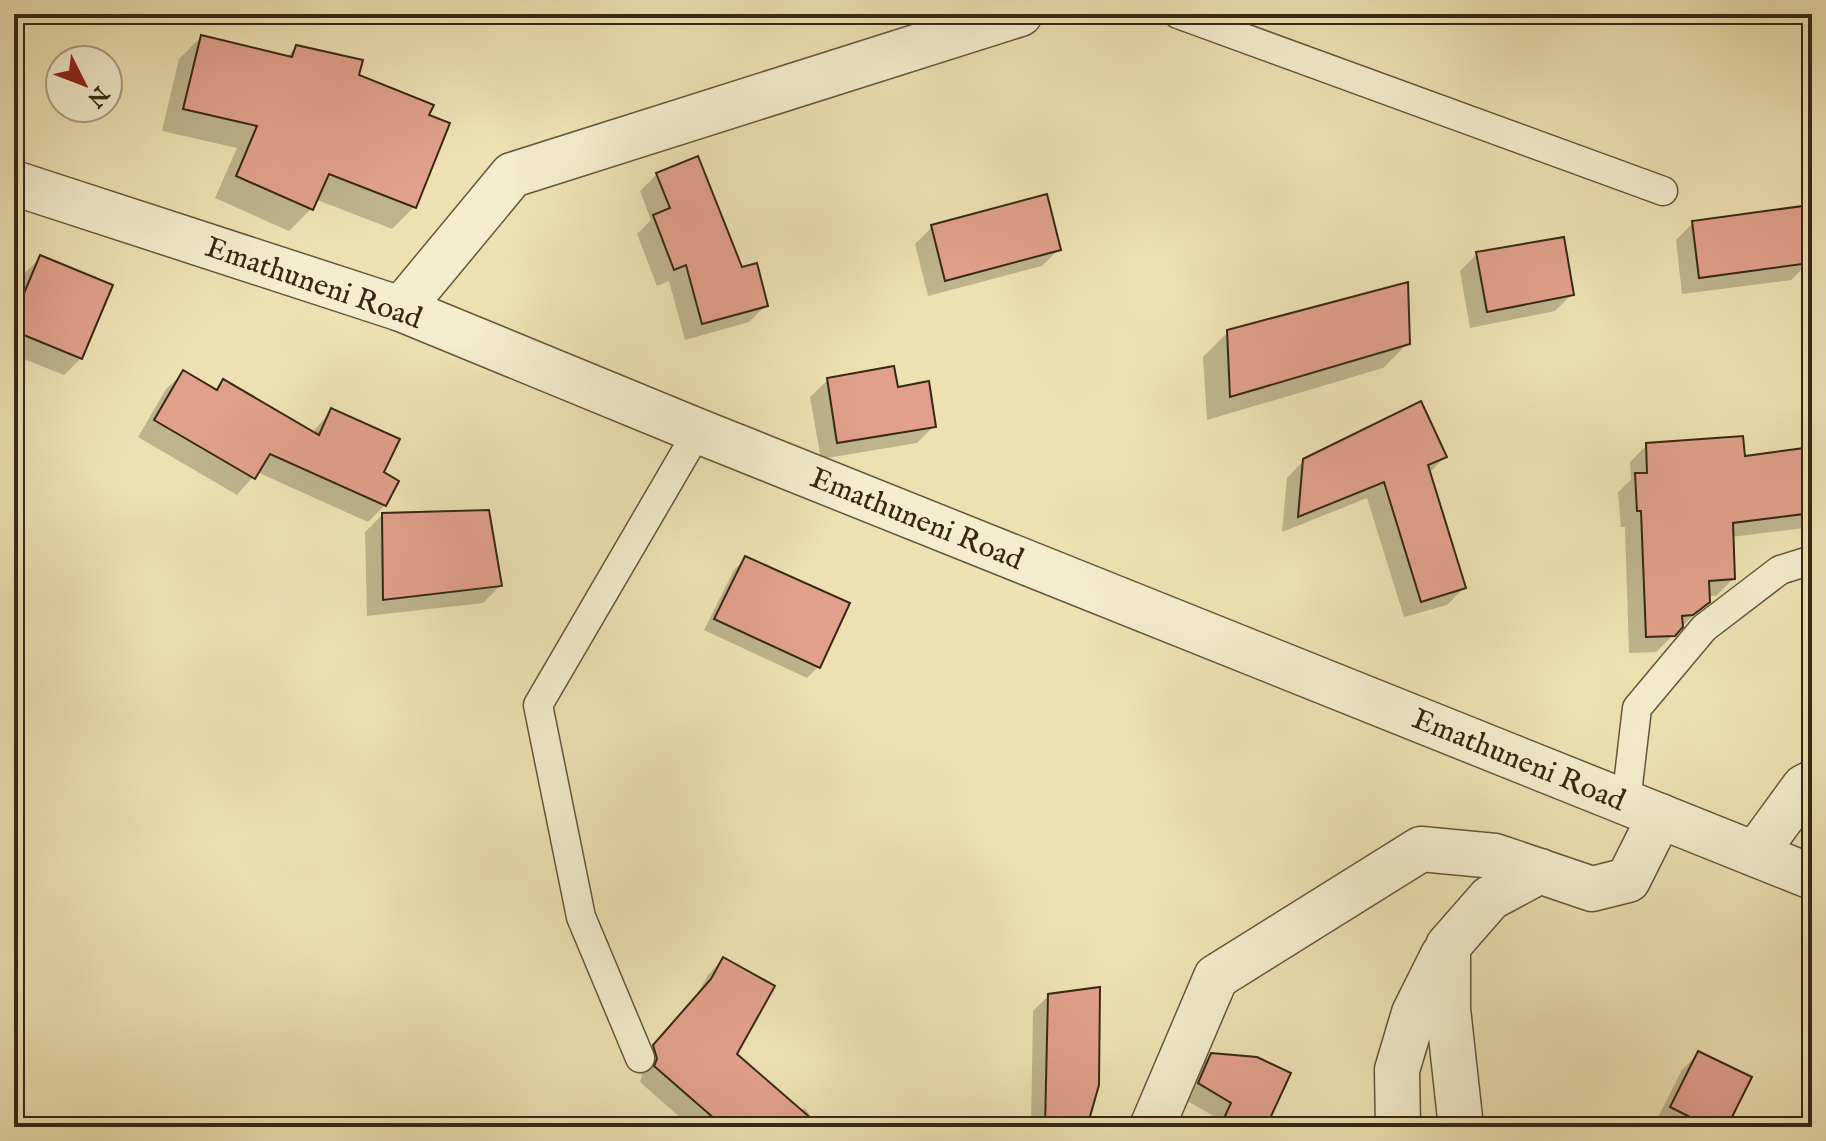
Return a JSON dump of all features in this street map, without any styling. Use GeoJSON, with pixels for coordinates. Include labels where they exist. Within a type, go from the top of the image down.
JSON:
{"type":"FeatureCollection","features":[{"type":"Feature","properties":{"kind":"street"},"geometry":{"type":"LineString","coordinates":[[401,309],[512,175],[1020,14]]}},
{"type":"Feature","properties":{"kind":"street","name":"Emathuneni Road"},"geometry":{"type":"LineString","coordinates":[[14,183],[401,309],[1812,877]]}},
{"type":"Feature","properties":{"kind":"street"},"geometry":{"type":"LineString","coordinates":[[1755,854],[1804,787],[1812,783]]}},
{"type":"Feature","properties":{"kind":"street"},"geometry":{"type":"LineString","coordinates":[[1152,1127],[1216,977],[1421,849],[1495,856],[1592,889],[1628,880],[1643,809]]}},
{"type":"Feature","properties":{"kind":"street"},"geometry":{"type":"LineString","coordinates":[[1398,1127],[1397,1070],[1414,1013],[1448,946],[1490,898],[1540,871]]}},
{"type":"Feature","properties":{"kind":"street"},"geometry":{"type":"LineString","coordinates":[[1448,946],[1448,1009],[1461,1127]]}},
{"type":"Feature","properties":{"kind":"lane"},"geometry":{"type":"LineString","coordinates":[[1178,14],[1663,191]]}},
{"type":"Feature","properties":{"kind":"lane"},"geometry":{"type":"LineString","coordinates":[[640,1058],[581,917],[538,705],[698,431]]}},
{"type":"Feature","properties":{"kind":"lane"},"geometry":{"type":"LineString","coordinates":[[1643,809],[1637,708],[1704,628],[1780,570],[1812,560]]}},
{"type":"Feature","properties":{"kind":"building"},"geometry":{"type":"Polygon","coordinates":[[[201,35],[292,57],[296,45],[363,60],[359,75],[434,105],[429,115],[450,123],[416,208],[329,174],[313,210],[236,176],[257,126],[183,109],[201,35]]]}},
{"type":"Feature","properties":{"kind":"building"},"geometry":{"type":"Polygon","coordinates":[[[698,156],[742,267],[757,263],[768,306],[702,324],[686,265],[674,270],[653,215],[670,208],[656,173],[698,156]]]}},
{"type":"Feature","properties":{"kind":"building"},"geometry":{"type":"Polygon","coordinates":[[[1047,194],[1061,250],[945,281],[931,225],[1047,194]]]}},
{"type":"Feature","properties":{"kind":"building"},"geometry":{"type":"Polygon","coordinates":[[[1803,206],[1810,263],[1699,278],[1692,221],[1803,206]]]}},
{"type":"Feature","properties":{"kind":"building"},"geometry":{"type":"Polygon","coordinates":[[[1564,237],[1574,295],[1487,312],[1476,252],[1564,237]]]}},
{"type":"Feature","properties":{"kind":"building"},"geometry":{"type":"Polygon","coordinates":[[[40,255],[113,285],[82,359],[14,331],[14,317],[40,255]]]}},
{"type":"Feature","properties":{"kind":"building"},"geometry":{"type":"Polygon","coordinates":[[[1408,282],[1410,344],[1230,397],[1227,330],[1408,282]]]}},
{"type":"Feature","properties":{"kind":"building"},"geometry":{"type":"Polygon","coordinates":[[[894,366],[898,387],[929,381],[936,427],[837,443],[827,378],[894,366]]]}},
{"type":"Feature","properties":{"kind":"building"},"geometry":{"type":"Polygon","coordinates":[[[183,370],[217,390],[223,379],[319,435],[331,408],[400,439],[384,472],[399,481],[386,506],[270,454],[255,479],[154,420],[183,370]]]}},
{"type":"Feature","properties":{"kind":"building"},"geometry":{"type":"Polygon","coordinates":[[[1421,401],[1447,457],[1428,465],[1466,588],[1421,602],[1384,482],[1298,517],[1303,459],[1421,401]]]}},
{"type":"Feature","properties":{"kind":"building"},"geometry":{"type":"Polygon","coordinates":[[[1743,436],[1745,456],[1812,447],[1812,513],[1733,523],[1735,579],[1709,581],[1710,602],[1693,615],[1682,616],[1683,627],[1675,636],[1646,637],[1641,511],[1637,511],[1635,473],[1647,473],[1646,443],[1743,436]]]}},
{"type":"Feature","properties":{"kind":"building"},"geometry":{"type":"Polygon","coordinates":[[[489,510],[502,586],[383,600],[382,513],[489,510]]]}},
{"type":"Feature","properties":{"kind":"building"},"geometry":{"type":"Polygon","coordinates":[[[745,556],[850,603],[820,668],[714,619],[745,556]]]}},
{"type":"Feature","properties":{"kind":"building"},"geometry":{"type":"Polygon","coordinates":[[[723,957],[775,986],[737,1054],[821,1127],[724,1127],[654,1066],[657,1059],[653,1045],[711,979],[723,957]]]}},
{"type":"Feature","properties":{"kind":"building"},"geometry":{"type":"Polygon","coordinates":[[[1100,987],[1099,1085],[1087,1127],[1045,1127],[1048,994],[1100,987]]]}},
{"type":"Feature","properties":{"kind":"building"},"geometry":{"type":"Polygon","coordinates":[[[1698,1051],[1752,1077],[1727,1127],[1710,1127],[1670,1107],[1698,1051]]]}},
{"type":"Feature","properties":{"kind":"building"},"geometry":{"type":"Polygon","coordinates":[[[1211,1053],[1257,1057],[1291,1073],[1266,1127],[1220,1127],[1231,1103],[1198,1083],[1211,1053]]]}}]}
